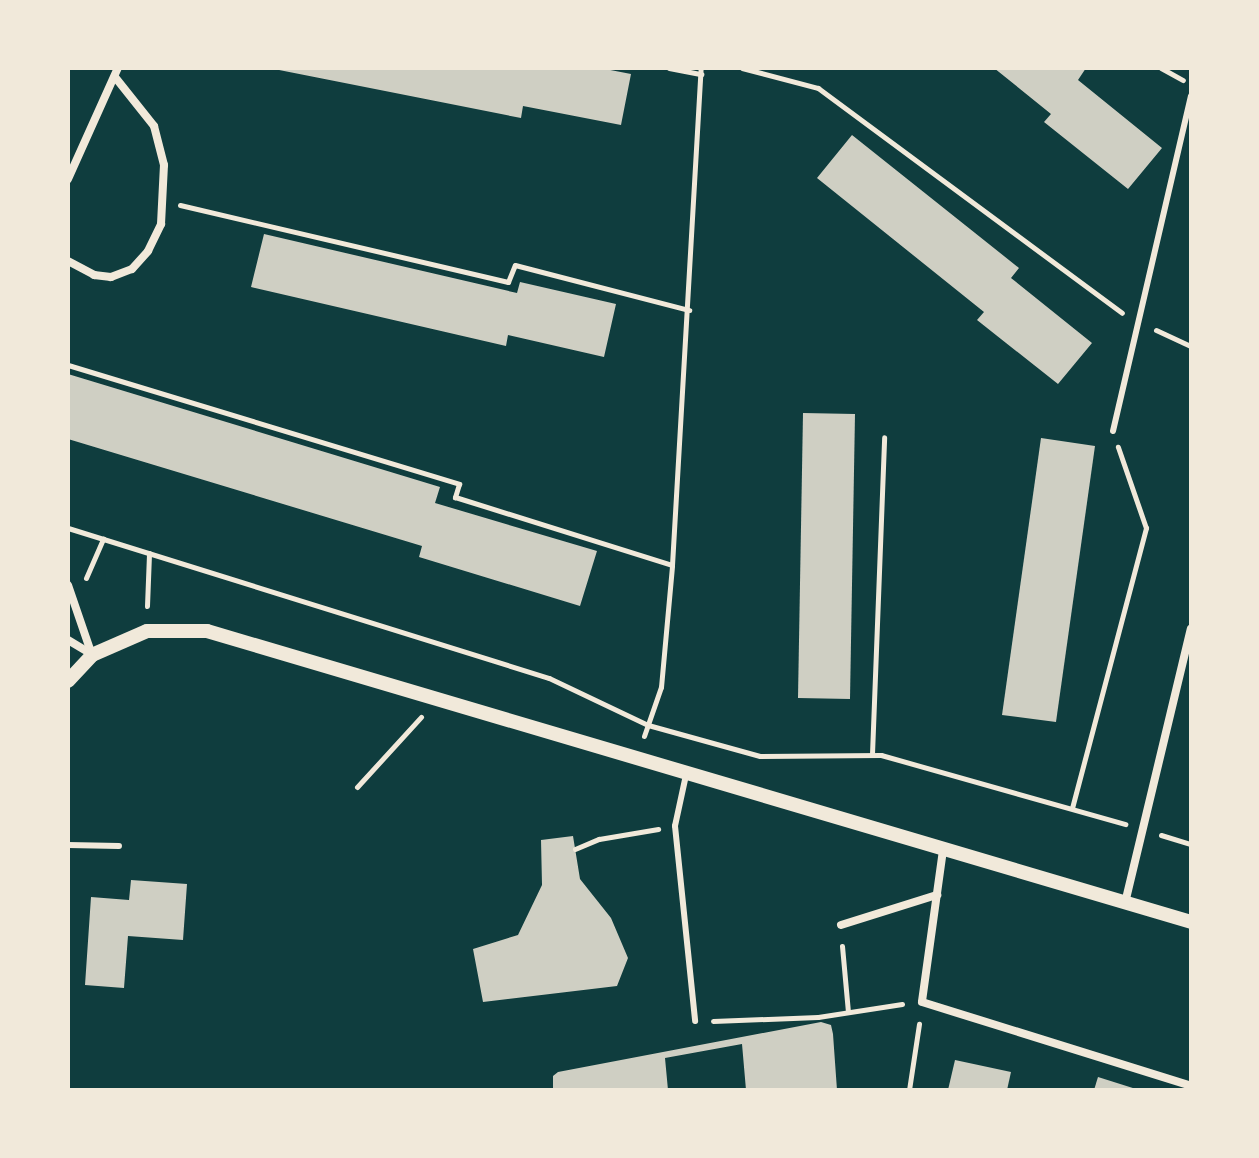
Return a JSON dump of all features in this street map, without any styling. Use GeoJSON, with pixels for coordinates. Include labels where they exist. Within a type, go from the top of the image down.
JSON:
{"type":"FeatureCollection","features":[{"type":"Feature","properties":{"kind":"street"},"geometry":{"type":"LineString","coordinates":[[68,179],[116,73],[154,126],[166,201],[148,251],[132,269],[111,277],[94,275],[68,261]]}},
{"type":"Feature","properties":{"kind":"street"},"geometry":{"type":"LineString","coordinates":[[71,588],[92,655]]}},
{"type":"Feature","properties":{"kind":"street"},"geometry":{"type":"LineString","coordinates":[[1125,903],[1191,629]]}},
{"type":"Feature","properties":{"kind":"street"},"geometry":{"type":"LineString","coordinates":[[68,681],[92,655],[147,631],[207,631],[1191,922]]}},
{"type":"Feature","properties":{"kind":"street"},"geometry":{"type":"LineString","coordinates":[[68,640],[92,655]]}},
{"type":"Feature","properties":{"kind":"street"},"geometry":{"type":"LineString","coordinates":[[943,850],[922,1002],[1191,1086]]}},
{"type":"Feature","properties":{"kind":"street"},"geometry":{"type":"LineString","coordinates":[[841,925],[937,895]]}},
{"type":"Feature","properties":{"kind":"lane"},"geometry":{"type":"LineString","coordinates":[[1113,431],[1191,96]]}},
{"type":"Feature","properties":{"kind":"lane"},"geometry":{"type":"LineString","coordinates":[[686,775],[675,826],[695,1021]]}},
{"type":"Feature","properties":{"kind":"lane"},"geometry":{"type":"LineString","coordinates":[[68,845],[119,846]]}},
{"type":"Feature","properties":{"kind":"path"},"geometry":{"type":"LineString","coordinates":[[634,759],[661,687],[689,310],[701,71],[669,68]]}},
{"type":"Feature","properties":{"kind":"path"},"geometry":{"type":"LineString","coordinates":[[742,68],[818,88],[1138,321],[1191,346]]}},
{"type":"Feature","properties":{"kind":"path"},"geometry":{"type":"LineString","coordinates":[[1161,68],[1191,84]]}},
{"type":"Feature","properties":{"kind":"path"},"geometry":{"type":"LineString","coordinates":[[166,201],[508,282],[515,265],[689,310]]}},
{"type":"Feature","properties":{"kind":"path"},"geometry":{"type":"LineString","coordinates":[[68,365],[459,484],[455,497],[672,565]]}},
{"type":"Feature","properties":{"kind":"path"},"geometry":{"type":"LineString","coordinates":[[1072,808],[1146,528],[1113,431]]}},
{"type":"Feature","properties":{"kind":"path"},"geometry":{"type":"LineString","coordinates":[[872,754],[884,437]]}},
{"type":"Feature","properties":{"kind":"path"},"geometry":{"type":"LineString","coordinates":[[68,528],[549,678],[648,725],[760,756],[872,754],[1191,844]]}},
{"type":"Feature","properties":{"kind":"path"},"geometry":{"type":"LineString","coordinates":[[71,588],[86,578],[103,539]]}},
{"type":"Feature","properties":{"kind":"path"},"geometry":{"type":"LineString","coordinates":[[147,631],[149,553]]}},
{"type":"Feature","properties":{"kind":"path"},"geometry":{"type":"LineString","coordinates":[[357,787],[437,701]]}},
{"type":"Feature","properties":{"kind":"path"},"geometry":{"type":"LineString","coordinates":[[575,849],[599,839],[675,826]]}},
{"type":"Feature","properties":{"kind":"path"},"geometry":{"type":"LineString","coordinates":[[841,925],[848,1012]]}},
{"type":"Feature","properties":{"kind":"path"},"geometry":{"type":"LineString","coordinates":[[695,1021],[848,1012],[922,1002],[909,1090]]}},
{"type":"Feature","properties":{"kind":"building"},"geometry":{"type":"Polygon","coordinates":[[[269,68],[600,68],[631,74],[621,125],[523,106],[521,118],[269,68]]]}},
{"type":"Feature","properties":{"kind":"building"},"geometry":{"type":"Polygon","coordinates":[[[994,68],[1086,68],[1078,80],[1162,148],[1128,189],[1044,122],[1051,114],[994,68]]]}},
{"type":"Feature","properties":{"kind":"building"},"geometry":{"type":"Polygon","coordinates":[[[852,135],[1019,268],[1011,278],[1092,343],[1058,384],[977,320],[984,312],[817,178],[852,135]]]}},
{"type":"Feature","properties":{"kind":"building"},"geometry":{"type":"Polygon","coordinates":[[[264,234],[517,293],[520,282],[616,304],[604,357],[508,335],[506,346],[251,287],[264,234]]]}},
{"type":"Feature","properties":{"kind":"building"},"geometry":{"type":"Polygon","coordinates":[[[68,374],[440,487],[435,503],[597,551],[580,606],[419,557],[422,546],[68,439],[68,374]]]}},
{"type":"Feature","properties":{"kind":"building"},"geometry":{"type":"Polygon","coordinates":[[[803,413],[855,414],[850,699],[798,698],[803,413]]]}},
{"type":"Feature","properties":{"kind":"building"},"geometry":{"type":"Polygon","coordinates":[[[1041,438],[1095,446],[1056,722],[1002,715],[1041,438]]]}},
{"type":"Feature","properties":{"kind":"building"},"geometry":{"type":"Polygon","coordinates":[[[573,836],[580,879],[611,918],[628,958],[617,986],[483,1002],[473,949],[518,935],[542,885],[541,840],[573,836]]]}},
{"type":"Feature","properties":{"kind":"building"},"geometry":{"type":"Polygon","coordinates":[[[131,880],[187,884],[183,940],[128,936],[124,988],[85,985],[91,897],[129,900],[131,880]]]}},
{"type":"Feature","properties":{"kind":"building"},"geometry":{"type":"Polygon","coordinates":[[[821,1022],[831,1025],[837,1090],[746,1090],[742,1044],[665,1058],[668,1090],[553,1090],[553,1076],[558,1072],[821,1022]]]}},
{"type":"Feature","properties":{"kind":"building"},"geometry":{"type":"Polygon","coordinates":[[[955,1060],[1011,1072],[1007,1090],[948,1090],[955,1060]]]}},
{"type":"Feature","properties":{"kind":"building"},"geometry":{"type":"Polygon","coordinates":[[[1098,1077],[1136,1089],[1136,1090],[1094,1090],[1098,1077]]]}}]}
